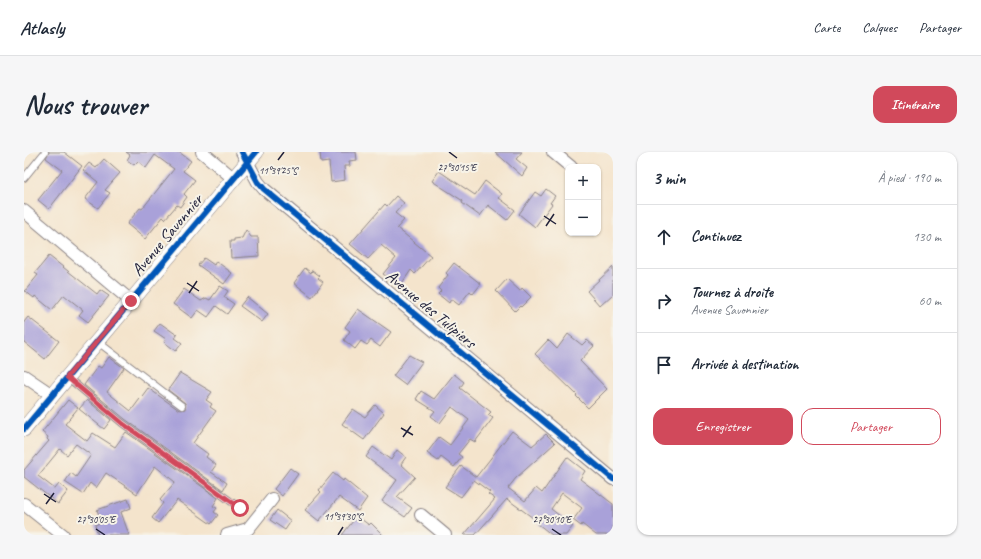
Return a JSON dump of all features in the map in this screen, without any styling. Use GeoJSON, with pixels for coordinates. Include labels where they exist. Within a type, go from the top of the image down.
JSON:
{"type":"FeatureCollection","features":[{"type":"Feature","properties":{"kind":"street"},"geometry":{"type":"LineString","coordinates":[[202,152],[233,178]]}},
{"type":"Feature","properties":{"kind":"street"},"geometry":{"type":"LineString","coordinates":[[553,152],[567,164]]}},
{"type":"Feature","properties":{"kind":"street","name":"Avenue Savonnier"},"geometry":{"type":"LineString","coordinates":[[24,429],[233,178],[248,155]]}},
{"type":"Feature","properties":{"kind":"street","name":"Avenue des Tulipiers"},"geometry":{"type":"LineString","coordinates":[[248,155],[258,182],[264,189],[613,479]]}},
{"type":"Feature","properties":{"kind":"street"},"geometry":{"type":"LineString","coordinates":[[24,211],[131,301]]}},
{"type":"Feature","properties":{"kind":"street"},"geometry":{"type":"LineString","coordinates":[[24,376],[52,395]]}},
{"type":"Feature","properties":{"kind":"street"},"geometry":{"type":"LineString","coordinates":[[227,535],[248,529],[272,499]]}},
{"type":"Feature","properties":{"kind":"street"},"geometry":{"type":"LineString","coordinates":[[24,504],[63,535]]}},
{"type":"Feature","properties":{"kind":"street"},"geometry":{"type":"LineString","coordinates":[[421,515],[445,535]]}},
{"type":"Feature","properties":{"kind":"lane"},"geometry":{"type":"LineString","coordinates":[[24,178],[45,152]]}},
{"type":"Feature","properties":{"kind":"lane"},"geometry":{"type":"LineString","coordinates":[[98,342],[182,406]]}},
{"type":"Feature","properties":{"kind":"lane"},"geometry":{"type":"LineString","coordinates":[[67,377],[122,423],[240,508]]}},
{"type":"Feature","properties":{"kind":"building"},"geometry":{"type":"Polygon","coordinates":[[[49,152],[64,152],[82,166],[49,209],[38,200],[62,170],[46,158],[49,152]]]}},
{"type":"Feature","properties":{"kind":"building"},"geometry":{"type":"Polygon","coordinates":[[[126,152],[179,152],[191,161],[183,171],[195,180],[184,194],[187,197],[180,207],[177,205],[165,219],[163,217],[145,239],[127,224],[140,208],[142,209],[174,169],[155,155],[146,168],[138,161],[134,165],[127,160],[130,155],[126,152]]]}},
{"type":"Feature","properties":{"kind":"building"},"geometry":{"type":"Polygon","coordinates":[[[320,152],[356,152],[357,160],[349,161],[350,166],[344,166],[345,180],[331,182],[329,162],[321,163],[320,152]]]}},
{"type":"Feature","properties":{"kind":"building"},"geometry":{"type":"Polygon","coordinates":[[[495,152],[522,152],[516,159],[527,168],[522,176],[495,152]]]}},
{"type":"Feature","properties":{"kind":"building"},"geometry":{"type":"Polygon","coordinates":[[[104,159],[120,173],[105,190],[110,193],[98,208],[85,199],[98,182],[83,170],[89,163],[96,168],[104,159]]]}},
{"type":"Feature","properties":{"kind":"building"},"geometry":{"type":"Polygon","coordinates":[[[439,171],[475,195],[485,181],[502,194],[499,198],[515,210],[507,220],[488,205],[480,216],[462,203],[463,201],[432,181],[439,171]]]}},
{"type":"Feature","properties":{"kind":"building"},"geometry":{"type":"Polygon","coordinates":[[[546,189],[555,196],[550,203],[552,204],[535,227],[519,214],[535,192],[541,196],[546,189]]]}},
{"type":"Feature","properties":{"kind":"building"},"geometry":{"type":"Polygon","coordinates":[[[396,196],[404,203],[395,213],[404,220],[397,228],[431,256],[415,274],[411,270],[400,286],[383,274],[396,258],[381,245],[368,259],[350,244],[385,204],[387,206],[396,196]]]}},
{"type":"Feature","properties":{"kind":"building"},"geometry":{"type":"Polygon","coordinates":[[[246,230],[251,237],[258,237],[259,256],[231,258],[230,241],[242,238],[246,230]]]}},
{"type":"Feature","properties":{"kind":"building"},"geometry":{"type":"Polygon","coordinates":[[[49,256],[97,294],[100,290],[109,296],[88,322],[79,315],[83,310],[64,295],[52,310],[35,296],[34,298],[25,291],[38,275],[35,273],[49,256]]]}},
{"type":"Feature","properties":{"kind":"building"},"geometry":{"type":"Polygon","coordinates":[[[204,258],[214,265],[216,261],[232,273],[224,284],[198,265],[204,258]]]}},
{"type":"Feature","properties":{"kind":"building"},"geometry":{"type":"Polygon","coordinates":[[[454,263],[481,284],[473,294],[470,291],[459,305],[451,299],[449,303],[438,294],[441,291],[438,288],[448,275],[446,273],[454,263]]]}},
{"type":"Feature","properties":{"kind":"building"},"geometry":{"type":"Polygon","coordinates":[[[613,267],[613,294],[600,306],[587,291],[613,267]]]}},
{"type":"Feature","properties":{"kind":"building"},"geometry":{"type":"Polygon","coordinates":[[[305,268],[311,273],[312,270],[320,276],[318,278],[323,282],[312,297],[294,283],[305,268]]]}},
{"type":"Feature","properties":{"kind":"building"},"geometry":{"type":"Polygon","coordinates":[[[507,279],[520,291],[522,288],[531,297],[515,311],[496,291],[507,279]]]}},
{"type":"Feature","properties":{"kind":"building"},"geometry":{"type":"Polygon","coordinates":[[[220,286],[228,291],[224,297],[234,304],[227,314],[216,306],[208,317],[198,310],[192,318],[173,304],[184,289],[201,301],[206,298],[210,300],[220,286]]]}},
{"type":"Feature","properties":{"kind":"building"},"geometry":{"type":"Polygon","coordinates":[[[247,297],[268,314],[262,322],[240,306],[247,297]]]}},
{"type":"Feature","properties":{"kind":"building"},"geometry":{"type":"Polygon","coordinates":[[[358,309],[391,332],[380,347],[371,340],[367,345],[361,341],[355,349],[344,340],[350,331],[345,327],[358,309]]]}},
{"type":"Feature","properties":{"kind":"building"},"geometry":{"type":"Polygon","coordinates":[[[28,317],[59,341],[45,359],[24,342],[24,322],[28,317]]]}},
{"type":"Feature","properties":{"kind":"building"},"geometry":{"type":"Polygon","coordinates":[[[160,323],[177,335],[175,338],[182,343],[176,351],[164,342],[166,339],[154,331],[160,323]]]}},
{"type":"Feature","properties":{"kind":"building"},"geometry":{"type":"Polygon","coordinates":[[[568,334],[582,345],[587,340],[594,346],[580,361],[607,389],[588,408],[576,396],[577,395],[535,354],[548,340],[557,349],[568,334]]]}},
{"type":"Feature","properties":{"kind":"building"},"geometry":{"type":"Polygon","coordinates":[[[409,355],[422,362],[405,385],[393,376],[409,355]]]}},
{"type":"Feature","properties":{"kind":"building"},"geometry":{"type":"Polygon","coordinates":[[[109,357],[124,368],[107,392],[131,411],[148,388],[179,410],[185,409],[185,403],[168,390],[180,373],[212,392],[206,400],[212,404],[210,407],[216,411],[193,443],[208,454],[206,457],[216,465],[211,472],[227,483],[223,490],[125,419],[84,385],[98,366],[101,368],[109,357]]]}},
{"type":"Feature","properties":{"kind":"building"},"geometry":{"type":"Polygon","coordinates":[[[454,374],[464,382],[460,388],[491,412],[488,415],[493,418],[475,442],[470,439],[458,454],[462,457],[454,467],[441,457],[438,461],[427,453],[439,437],[450,445],[469,420],[452,407],[440,423],[431,416],[435,411],[416,399],[421,391],[434,399],[454,374]]]}},
{"type":"Feature","properties":{"kind":"building"},"geometry":{"type":"Polygon","coordinates":[[[68,400],[78,408],[65,424],[87,441],[93,433],[115,447],[126,432],[218,498],[213,506],[217,508],[214,512],[218,515],[211,524],[177,500],[158,523],[152,518],[163,503],[160,500],[175,482],[155,466],[137,494],[106,473],[96,488],[90,483],[83,494],[65,482],[71,473],[76,477],[91,455],[76,444],[67,455],[60,449],[38,476],[55,489],[59,484],[68,491],[58,504],[24,477],[24,470],[49,441],[47,439],[48,437],[42,432],[68,400]]]}},
{"type":"Feature","properties":{"kind":"building"},"geometry":{"type":"Polygon","coordinates":[[[87,400],[111,420],[104,429],[79,409],[87,400]]]}},
{"type":"Feature","properties":{"kind":"building"},"geometry":{"type":"Polygon","coordinates":[[[375,405],[384,413],[364,440],[342,424],[353,409],[365,417],[375,405]]]}},
{"type":"Feature","properties":{"kind":"building"},"geometry":{"type":"Polygon","coordinates":[[[512,431],[532,446],[546,434],[555,443],[516,478],[508,488],[525,501],[536,488],[542,493],[567,457],[585,471],[580,479],[613,504],[613,535],[596,535],[582,524],[581,526],[573,520],[582,508],[562,493],[551,509],[573,526],[566,535],[552,535],[538,524],[540,523],[507,499],[475,535],[464,535],[495,499],[488,494],[490,492],[474,480],[461,497],[445,487],[461,466],[476,477],[512,431]]]}},
{"type":"Feature","properties":{"kind":"building"},"geometry":{"type":"Polygon","coordinates":[[[373,447],[391,460],[397,450],[406,457],[401,464],[415,477],[397,497],[412,508],[405,517],[382,501],[397,480],[366,457],[373,447]]]}},
{"type":"Feature","properties":{"kind":"building"},"geometry":{"type":"Polygon","coordinates":[[[290,468],[298,474],[282,496],[274,489],[290,468]]]}},
{"type":"Feature","properties":{"kind":"building"},"geometry":{"type":"Polygon","coordinates":[[[333,473],[343,481],[344,479],[367,498],[358,511],[339,497],[319,521],[305,510],[321,492],[319,490],[333,473]]]}},
{"type":"Feature","properties":{"kind":"building"},"geometry":{"type":"Polygon","coordinates":[[[128,499],[131,508],[121,512],[129,535],[98,535],[95,525],[102,522],[97,510],[128,499]]]}},
{"type":"Feature","properties":{"kind":"building"},"geometry":{"type":"Polygon","coordinates":[[[277,510],[291,521],[285,530],[270,520],[277,510]]]}},
{"type":"Feature","properties":{"kind":"building"},"geometry":{"type":"Polygon","coordinates":[[[357,516],[369,525],[371,523],[383,535],[342,535],[357,516]]]}},
{"type":"Feature","properties":{"kind":"cycle path"},"geometry":{"type":"LineString","coordinates":[[242,152],[258,182],[264,189],[613,479]]}},
{"type":"Feature","properties":{"kind":"cycle path"},"geometry":{"type":"LineString","coordinates":[[24,429],[256,152]]}},
{"type":"Feature","properties":{"kind":"route"},"geometry":{"type":"LineString","coordinates":[[131,301],[67,377],[122,423],[240,508]]}}]}
